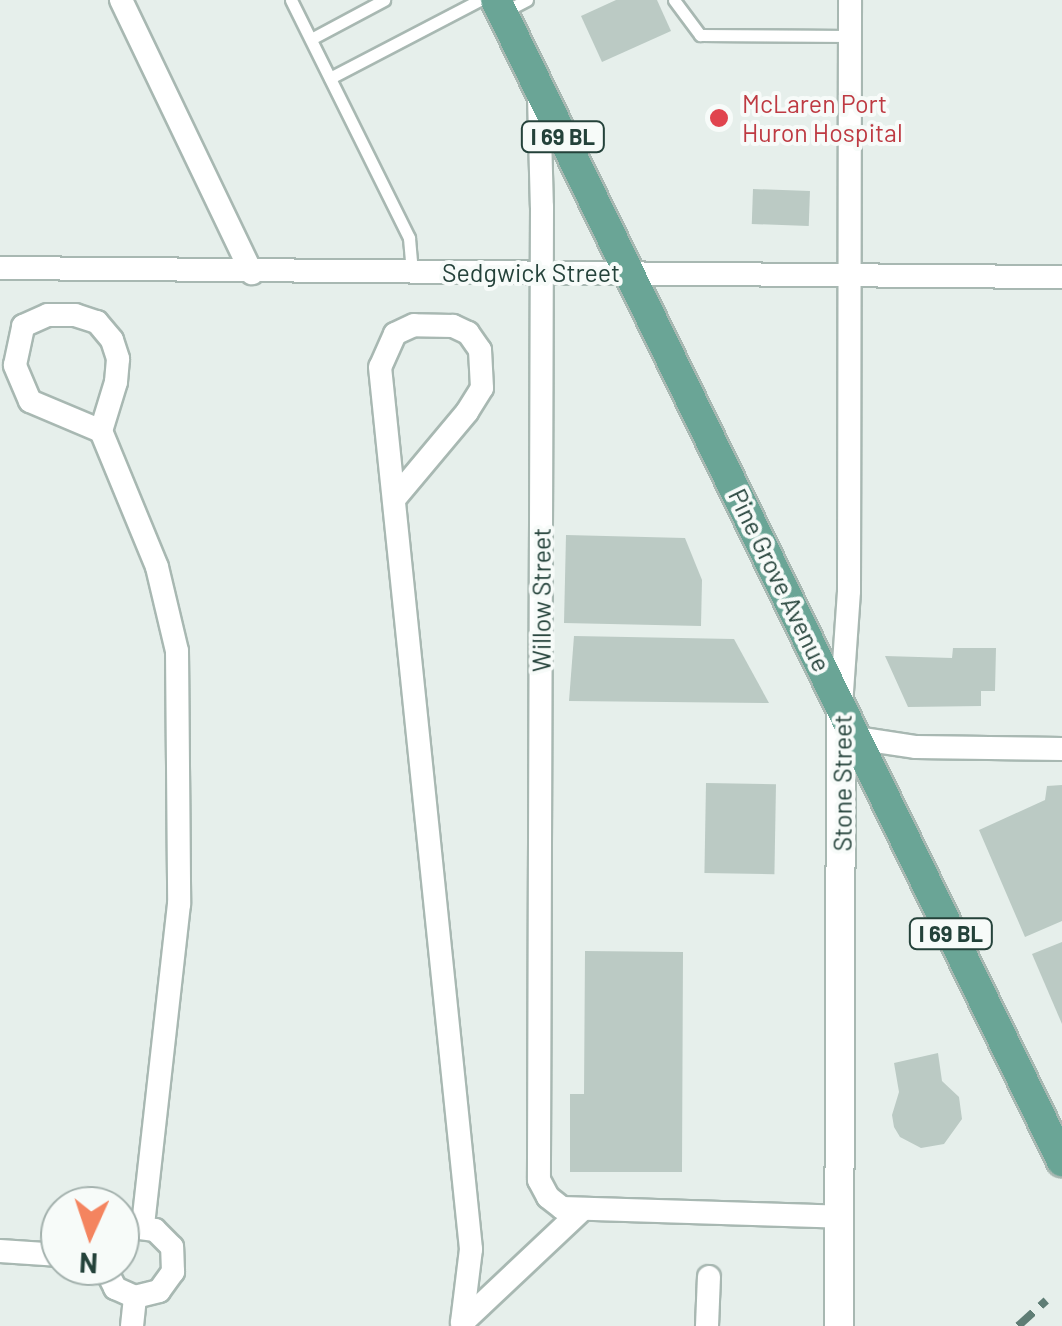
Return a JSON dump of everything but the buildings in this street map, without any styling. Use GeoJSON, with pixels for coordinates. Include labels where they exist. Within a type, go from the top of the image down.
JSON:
{"type":"FeatureCollection","features":[{"type":"Feature","properties":{"kind":"main road","name":"Pine Grove Avenue"},"geometry":{"type":"LineString","coordinates":[[501,3],[538,88],[1062,1160]]}},
{"type":"Feature","properties":{"kind":"street"},"geometry":{"type":"LineString","coordinates":[[122,0],[252,273]]}},
{"type":"Feature","properties":{"kind":"street","name":"Stone Street"},"geometry":{"type":"LineString","coordinates":[[839,1326],[841,707],[849,591],[852,273],[850,0]]}},
{"type":"Feature","properties":{"kind":"street","name":"Willow Street"},"geometry":{"type":"LineString","coordinates":[[538,88],[539,1180],[548,1198],[562,1208],[582,1210]]}},
{"type":"Feature","properties":{"kind":"street","name":"Sedgwick Street"},"geometry":{"type":"LineString","coordinates":[[0,268],[540,276],[852,273],[1062,277]]}},
{"type":"Feature","properties":{"kind":"street"},"geometry":{"type":"LineString","coordinates":[[101,430],[30,401],[14,365],[23,326],[48,315],[74,315],[97,322],[112,340],[118,359],[116,382],[101,430],[158,567],[177,651],[179,904],[138,1186]]}},
{"type":"Feature","properties":{"kind":"street"},"geometry":{"type":"LineString","coordinates":[[396,497],[467,412],[482,388],[480,350],[468,333],[453,326],[414,325],[394,334],[380,367],[472,1249],[461,1324]]}},
{"type":"Feature","properties":{"kind":"street"},"geometry":{"type":"LineString","coordinates":[[856,738],[916,746],[1062,748]]}},
{"type":"Feature","properties":{"kind":"street"},"geometry":{"type":"LineString","coordinates":[[461,1324],[582,1210],[841,1217]]}},
{"type":"Feature","properties":{"kind":"street"},"geometry":{"type":"LineString","coordinates":[[114,1286],[135,1297],[159,1291],[173,1272],[172,1247],[155,1230],[140,1229]]}},
{"type":"Feature","properties":{"kind":"street"},"geometry":{"type":"LineString","coordinates":[[0,1251],[40,1254]]}},
{"type":"Feature","properties":{"kind":"street"},"geometry":{"type":"LineString","coordinates":[[707,1326],[708,1277]]}},
{"type":"Feature","properties":{"kind":"street"},"geometry":{"type":"LineString","coordinates":[[132,1326],[135,1297]]}},
{"type":"Feature","properties":{"kind":"lane"},"geometry":{"type":"LineString","coordinates":[[291,0],[410,238],[412,272]]}},
{"type":"Feature","properties":{"kind":"lane"},"geometry":{"type":"LineString","coordinates":[[311,39],[384,0]]}},
{"type":"Feature","properties":{"kind":"lane"},"geometry":{"type":"LineString","coordinates":[[674,0],[700,34],[850,36]]}},
{"type":"Feature","properties":{"kind":"lane"},"geometry":{"type":"LineString","coordinates":[[330,78],[501,3]]}},
{"type":"Feature","properties":{"kind":"railway"},"geometry":{"type":"LineString","coordinates":[[1018,1326],[1046,1301]]}},
{"type":"Feature","properties":{"kind":"place","name":"McLaren Port Huron Hospital"},"geometry":{"type":"Point","coordinates":[719,118]}}]}
